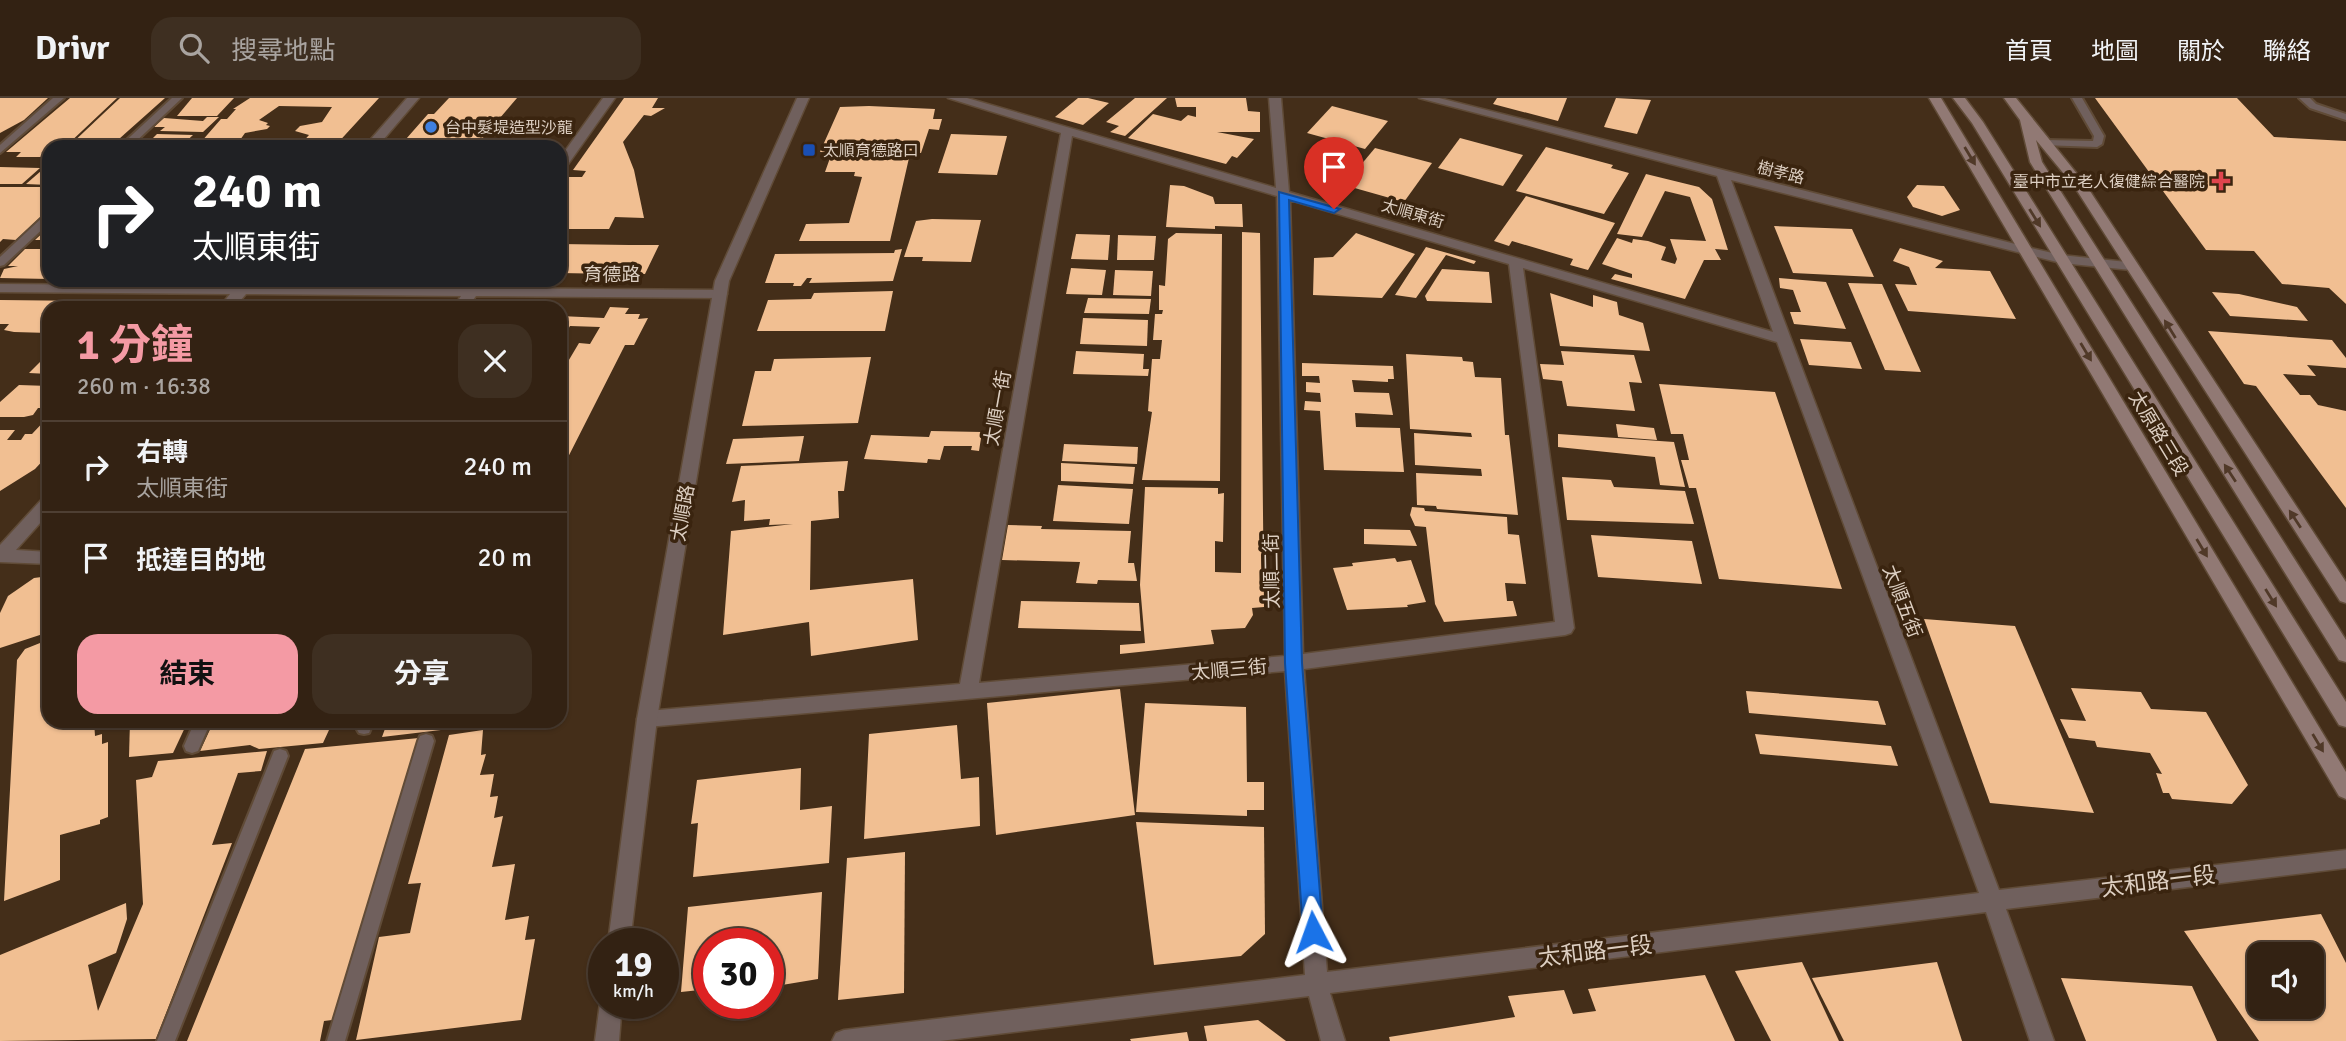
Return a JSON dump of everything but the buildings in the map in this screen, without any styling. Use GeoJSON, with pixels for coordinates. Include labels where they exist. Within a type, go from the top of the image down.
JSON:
{"type":"FeatureCollection","features":[{"type":"Feature","properties":{"kind":"main road","name":"太原路三段"},"geometry":{"type":"LineString","coordinates":[[1935,98],[2346,790]]}},
{"type":"Feature","properties":{"kind":"main road","name":"太原路三段"},"geometry":{"type":"LineString","coordinates":[[1959,98],[2346,719]]}},
{"type":"Feature","properties":{"kind":"main road","name":"太原路三段"},"geometry":{"type":"LineString","coordinates":[[2010,98],[2025,122],[2078,182],[2346,596]]}},
{"type":"Feature","properties":{"kind":"main road","name":"太原路三段"},"geometry":{"type":"LineString","coordinates":[[2025,122],[2036,162],[2346,654]]}},
{"type":"Feature","properties":{"kind":"street"},"geometry":{"type":"LineString","coordinates":[[376,140],[413,98]]}},
{"type":"Feature","properties":{"kind":"street"},"geometry":{"type":"LineString","coordinates":[[567,157],[609,98]]}},
{"type":"Feature","properties":{"kind":"street","name":"太順路"},"geometry":{"type":"LineString","coordinates":[[621,928],[647,719],[722,281],[803,98]]}},
{"type":"Feature","properties":{"kind":"street","name":"太順東街"},"geometry":{"type":"LineString","coordinates":[[954,98],[1781,339]]}},
{"type":"Feature","properties":{"kind":"street","name":"太順二街"},"geometry":{"type":"LineString","coordinates":[[1275,98],[1283,194],[1294,663],[1317,986],[1333,1041]]}},
{"type":"Feature","properties":{"kind":"street","name":"樹孝路"},"geometry":{"type":"LineString","coordinates":[[1425,98],[2026,251],[2099,265],[2131,266]]}},
{"type":"Feature","properties":{"kind":"street","name":"太順一街"},"geometry":{"type":"LineString","coordinates":[[968,693],[1067,131]]}},
{"type":"Feature","properties":{"kind":"street","name":"太順五街"},"geometry":{"type":"LineString","coordinates":[[1723,175],[1781,339],[1994,900],[2042,1041]]}},
{"type":"Feature","properties":{"kind":"street","name":"太順三街"},"geometry":{"type":"LineString","coordinates":[[647,719],[1294,663],[1565,628],[1515,260]]}},
{"type":"Feature","properties":{"kind":"street","name":"育德路"},"geometry":{"type":"LineString","coordinates":[[0,288],[82,287]]}},
{"type":"Feature","properties":{"kind":"street"},"geometry":{"type":"LineString","coordinates":[[232,301],[244,287]]}},
{"type":"Feature","properties":{"kind":"street","name":"育德路"},"geometry":{"type":"LineString","coordinates":[[510,287],[720,293]]}},
{"type":"Feature","properties":{"kind":"street"},"geometry":{"type":"LineString","coordinates":[[0,556],[42,510]]}},
{"type":"Feature","properties":{"kind":"street"},"geometry":{"type":"LineString","coordinates":[[0,556],[42,558]]}},
{"type":"Feature","properties":{"kind":"street","name":"太和路一段"},"geometry":{"type":"LineString","coordinates":[[844,1041],[1317,986],[1994,900],[2346,859]]}},
{"type":"Feature","properties":{"kind":"street"},"geometry":{"type":"LineString","coordinates":[[607,1041],[609,1019]]}},
{"type":"Feature","properties":{"kind":"lane"},"geometry":{"type":"LineString","coordinates":[[0,150],[59,98]]}},
{"type":"Feature","properties":{"kind":"lane"},"geometry":{"type":"LineString","coordinates":[[132,140],[177,98]]}},
{"type":"Feature","properties":{"kind":"lane"},"geometry":{"type":"LineString","coordinates":[[2045,143],[2097,144],[2099,136],[2077,98]]}},
{"type":"Feature","properties":{"kind":"lane"},"geometry":{"type":"LineString","coordinates":[[2304,98],[2313,106],[2346,117]]}},
{"type":"Feature","properties":{"kind":"lane"},"geometry":{"type":"LineString","coordinates":[[0,137],[24,130]]}},
{"type":"Feature","properties":{"kind":"lane"},"geometry":{"type":"LineString","coordinates":[[0,262],[42,223]]}},
{"type":"Feature","properties":{"kind":"lane"},"geometry":{"type":"LineString","coordinates":[[192,746],[200,728]]}},
{"type":"Feature","properties":{"kind":"lane"},"geometry":{"type":"LineString","coordinates":[[336,1041],[426,741]]}},
{"type":"Feature","properties":{"kind":"lane"},"geometry":{"type":"LineString","coordinates":[[166,1041],[280,755]]}},
{"type":"Feature","properties":{"kind":"place","name":"台中髮堤造型沙龍"},"geometry":{"type":"Point","coordinates":[431,127]}},
{"type":"Feature","properties":{"kind":"place","name":"太順育德路口"},"geometry":{"type":"Point","coordinates":[809,150]}},
{"type":"Feature","properties":{"kind":"place","name":"臺中市立老人復健綜合醫院"},"geometry":{"type":"Point","coordinates":[2221,181]}},
{"type":"Feature","properties":{"kind":"route"},"geometry":{"type":"LineString","coordinates":[[1313,932],[1294,663],[1283,194],[1334,209]]}}]}
